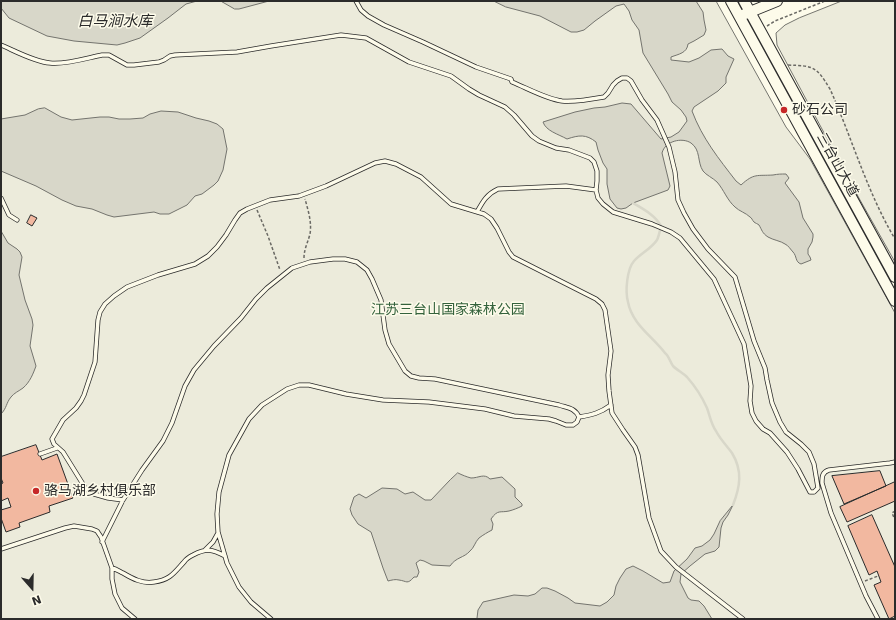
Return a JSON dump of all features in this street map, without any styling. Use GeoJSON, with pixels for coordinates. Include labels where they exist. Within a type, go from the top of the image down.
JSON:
{"type":"FeatureCollection","features":[{"type":"Feature","properties":{"kind":"main road"},"geometry":{"type":"LineString","coordinates":[[735,8],[748,4],[777,1]]}},
{"type":"Feature","properties":{"kind":"main road","name":"三台山大道"},"geometry":{"type":"LineString","coordinates":[[748,4],[760,30],[895,277]]}},
{"type":"Feature","properties":{"kind":"main road","name":"三台山大道"},"geometry":{"type":"LineString","coordinates":[[735,8],[895,301]]}},
{"type":"Feature","properties":{"kind":"lane"},"geometry":{"type":"LineString","coordinates":[[1,45],[42,62],[51,64],[109,55],[127,65],[134,66],[159,62],[175,55],[237,52],[341,35],[366,38],[409,62],[451,76],[479,95],[505,108],[514,115],[532,136],[539,141],[556,148],[569,150],[590,158],[594,162],[597,170],[596,190],[598,198],[603,204],[614,212],[660,227],[680,238],[714,279],[744,344],[750,386],[750,401],[752,413],[756,421],[763,429],[770,433],[787,452],[810,492],[814,492],[818,488],[814,464],[809,452],[802,444],[786,432],[780,422],[772,403],[765,368],[754,340],[735,277],[708,249],[693,229],[684,213],[678,200],[675,172],[665,136],[657,120],[642,100],[631,81],[627,78],[622,78],[613,85],[604,97],[568,101],[557,100],[512,82],[511,79],[476,67],[384,25],[368,16],[356,1]]}},
{"type":"Feature","properties":{"kind":"lane"},"geometry":{"type":"LineString","coordinates":[[123,500],[94,494],[86,489],[63,452],[57,448],[52,440],[64,420],[76,408],[84,395],[95,362],[98,320],[100,312],[105,304],[127,287],[158,275],[195,264],[208,256],[226,235],[240,213],[247,209],[270,200],[299,196],[326,186],[375,163],[384,161],[396,164],[421,177],[451,204],[484,214],[491,219],[513,257],[602,304],[611,351],[608,375],[612,413],[635,447],[638,455],[649,518],[661,550],[685,574],[743,619]]}},
{"type":"Feature","properties":{"kind":"lane"},"geometry":{"type":"LineString","coordinates":[[477,212],[483,200],[491,192],[498,189],[566,186],[596,190]]}},
{"type":"Feature","properties":{"kind":"lane"},"geometry":{"type":"LineString","coordinates":[[1,198],[9,215],[17,220]]}},
{"type":"Feature","properties":{"kind":"lane"},"geometry":{"type":"LineString","coordinates":[[102,542],[123,500],[163,441],[172,423],[185,386],[194,370],[256,299],[292,268],[310,262],[344,259],[357,262],[367,270],[381,300],[385,330],[389,344],[405,371],[412,376],[559,405],[576,412],[579,417]]}},
{"type":"Feature","properties":{"kind":"lane"},"geometry":{"type":"LineString","coordinates":[[271,619],[251,602],[239,587],[227,563],[218,532],[217,514],[219,492],[229,455],[249,418],[262,405],[287,389],[299,385],[308,385],[346,394],[383,400],[429,402],[485,410],[514,416],[550,419],[566,425],[573,425],[577,422],[579,417]]}},
{"type":"Feature","properties":{"kind":"lane"},"geometry":{"type":"LineString","coordinates":[[579,417],[596,414],[611,405]]}},
{"type":"Feature","properties":{"kind":"lane"},"geometry":{"type":"LineString","coordinates":[[40,454],[57,448]]}},
{"type":"Feature","properties":{"kind":"lane"},"geometry":{"type":"LineString","coordinates":[[878,619],[860,584],[831,513],[822,483],[824,473],[829,470],[895,462]]}},
{"type":"Feature","properties":{"kind":"lane"},"geometry":{"type":"LineString","coordinates":[[1,549],[74,526],[97,531],[101,537],[112,568],[112,580],[115,594],[122,608],[136,619]]}},
{"type":"Feature","properties":{"kind":"lane"},"geometry":{"type":"LineString","coordinates":[[112,568],[146,583],[164,580],[175,573],[188,557],[204,550],[213,542],[218,532]]}},
{"type":"Feature","properties":{"kind":"lane"},"geometry":{"type":"LineString","coordinates":[[204,550],[212,550],[225,556]]}},
{"type":"Feature","properties":{"kind":"path"},"geometry":{"type":"LineString","coordinates":[[760,30],[775,21],[825,1]]}},
{"type":"Feature","properties":{"kind":"path"},"geometry":{"type":"LineString","coordinates":[[779,65],[809,66],[821,73],[830,89],[871,191],[888,228],[895,239]]}},
{"type":"Feature","properties":{"kind":"path"},"geometry":{"type":"LineString","coordinates":[[304,194],[310,225],[310,233],[305,247],[304,264]]}},
{"type":"Feature","properties":{"kind":"path"},"geometry":{"type":"LineString","coordinates":[[255,206],[268,236],[282,276]]}},
{"type":"Feature","properties":{"kind":"path"},"geometry":{"type":"LineString","coordinates":[[895,511],[892,513],[895,520]]}},
{"type":"Feature","properties":{"kind":"path"},"geometry":{"type":"LineString","coordinates":[[860,584],[878,576]]}},
{"type":"Feature","properties":{"kind":"green space","name":"江苏三台山国家森林公园"},"geometry":{"type":"Polygon","coordinates":[[[1,1],[716,1],[786,127],[810,159],[895,313],[895,619],[1,619],[1,1]]]}},
{"type":"Feature","properties":{"kind":"green space"},"geometry":{"type":"Polygon","coordinates":[[[842,1],[895,1],[895,262],[777,45],[776,33],[785,25],[842,1]]]}},
{"type":"Feature","properties":{"kind":"water","name":"白马涧水库"},"geometry":{"type":"Polygon","coordinates":[[[1,1],[197,1],[186,4],[140,38],[117,45],[74,41],[47,36],[9,18],[1,8],[1,1]]]}},
{"type":"Feature","properties":{"kind":"water"},"geometry":{"type":"Polygon","coordinates":[[[221,1],[269,1],[235,9],[221,1]]]}},
{"type":"Feature","properties":{"kind":"water"},"geometry":{"type":"Polygon","coordinates":[[[494,1],[696,1],[703,12],[706,30],[704,35],[688,44],[684,51],[671,57],[671,60],[689,62],[699,58],[711,50],[722,49],[728,56],[734,59],[726,77],[726,83],[718,91],[694,107],[692,111],[696,121],[717,156],[736,181],[741,185],[756,176],[786,174],[789,178],[785,183],[799,202],[803,218],[813,234],[812,242],[808,249],[808,254],[811,260],[801,264],[799,263],[787,245],[766,236],[759,225],[738,210],[717,182],[703,171],[696,149],[687,141],[674,141],[664,149],[662,153],[670,186],[668,190],[633,203],[626,208],[617,208],[610,199],[607,184],[607,169],[603,163],[596,142],[586,136],[567,139],[547,128],[543,122],[575,112],[622,103],[631,104],[661,139],[671,137],[679,132],[687,121],[686,117],[672,102],[643,53],[639,30],[632,20],[629,11],[624,4],[616,6],[584,30],[571,32],[540,16],[506,7],[494,1]]]}},
{"type":"Feature","properties":{"kind":"water"},"geometry":{"type":"Polygon","coordinates":[[[45,108],[61,117],[72,120],[100,117],[119,119],[143,118],[161,111],[178,112],[209,121],[217,124],[223,129],[227,149],[223,170],[218,181],[214,185],[202,194],[195,196],[187,205],[169,214],[154,212],[114,217],[92,209],[76,206],[36,186],[1,171],[1,119],[25,115],[38,109],[45,108]]]}},
{"type":"Feature","properties":{"kind":"water"},"geometry":{"type":"Polygon","coordinates":[[[1,231],[8,243],[20,252],[22,257],[19,275],[25,300],[32,319],[33,325],[30,346],[36,366],[28,383],[12,396],[1,414],[1,231]]]}},
{"type":"Feature","properties":{"kind":"water"},"geometry":{"type":"Polygon","coordinates":[[[458,473],[471,478],[486,476],[490,479],[502,477],[515,489],[515,497],[522,504],[522,506],[511,511],[499,512],[496,514],[491,519],[493,524],[492,530],[479,538],[471,550],[450,566],[432,565],[420,560],[416,563],[419,572],[417,577],[414,577],[408,582],[396,580],[388,581],[371,532],[358,524],[352,515],[350,509],[354,497],[359,494],[366,498],[382,488],[397,489],[405,494],[413,492],[425,500],[431,500],[458,473]]]}},
{"type":"Feature","properties":{"kind":"water"},"geometry":{"type":"Polygon","coordinates":[[[733,505],[721,528],[719,547],[715,551],[705,554],[681,574],[680,582],[688,598],[699,601],[712,619],[476,619],[478,610],[483,602],[514,595],[528,596],[535,594],[542,588],[555,591],[575,603],[600,606],[614,595],[620,578],[626,569],[633,566],[663,583],[670,582],[674,571],[687,559],[695,548],[702,546],[710,540],[720,521],[733,505]]]}},
{"type":"Feature","properties":{"kind":"building"},"geometry":{"type":"Polygon","coordinates":[[[31,215],[37,218],[32,226],[27,223],[31,215]]]}},
{"type":"Feature","properties":{"kind":"building","name":"骆马湖乡村俱乐部"},"geometry":{"type":"Polygon","coordinates":[[[36,445],[42,460],[57,454],[73,498],[49,506],[50,512],[19,523],[20,527],[6,532],[1,518],[1,510],[11,507],[8,498],[1,501],[1,484],[3,483],[1,478],[1,457],[36,445]]]}},
{"type":"Feature","properties":{"kind":"building"},"geometry":{"type":"Polygon","coordinates":[[[880,471],[886,486],[844,504],[832,476],[880,471]]]}},
{"type":"Feature","properties":{"kind":"building"},"geometry":{"type":"Polygon","coordinates":[[[895,482],[895,501],[847,522],[840,507],[895,482]]]}},
{"type":"Feature","properties":{"kind":"building"},"geometry":{"type":"Polygon","coordinates":[[[872,515],[895,567],[895,616],[889,619],[874,585],[881,582],[877,571],[869,575],[848,526],[872,515]]]}},
{"type":"Feature","properties":{"kind":"waterway"},"geometry":{"type":"LineString","coordinates":[[633,203],[652,215],[661,226],[657,240],[634,261],[630,269],[627,280],[630,310],[638,323],[666,354],[673,366],[693,384],[707,408],[719,437],[732,453],[738,466],[739,473],[739,485],[733,505]]}},
{"type":"Feature","properties":{"kind":"place","name":"砂石公司"},"geometry":{"type":"Point","coordinates":[784,110]}},
{"type":"Feature","properties":{"kind":"place","name":"骆马湖乡村俱乐部"},"geometry":{"type":"Point","coordinates":[36,491]}}]}
